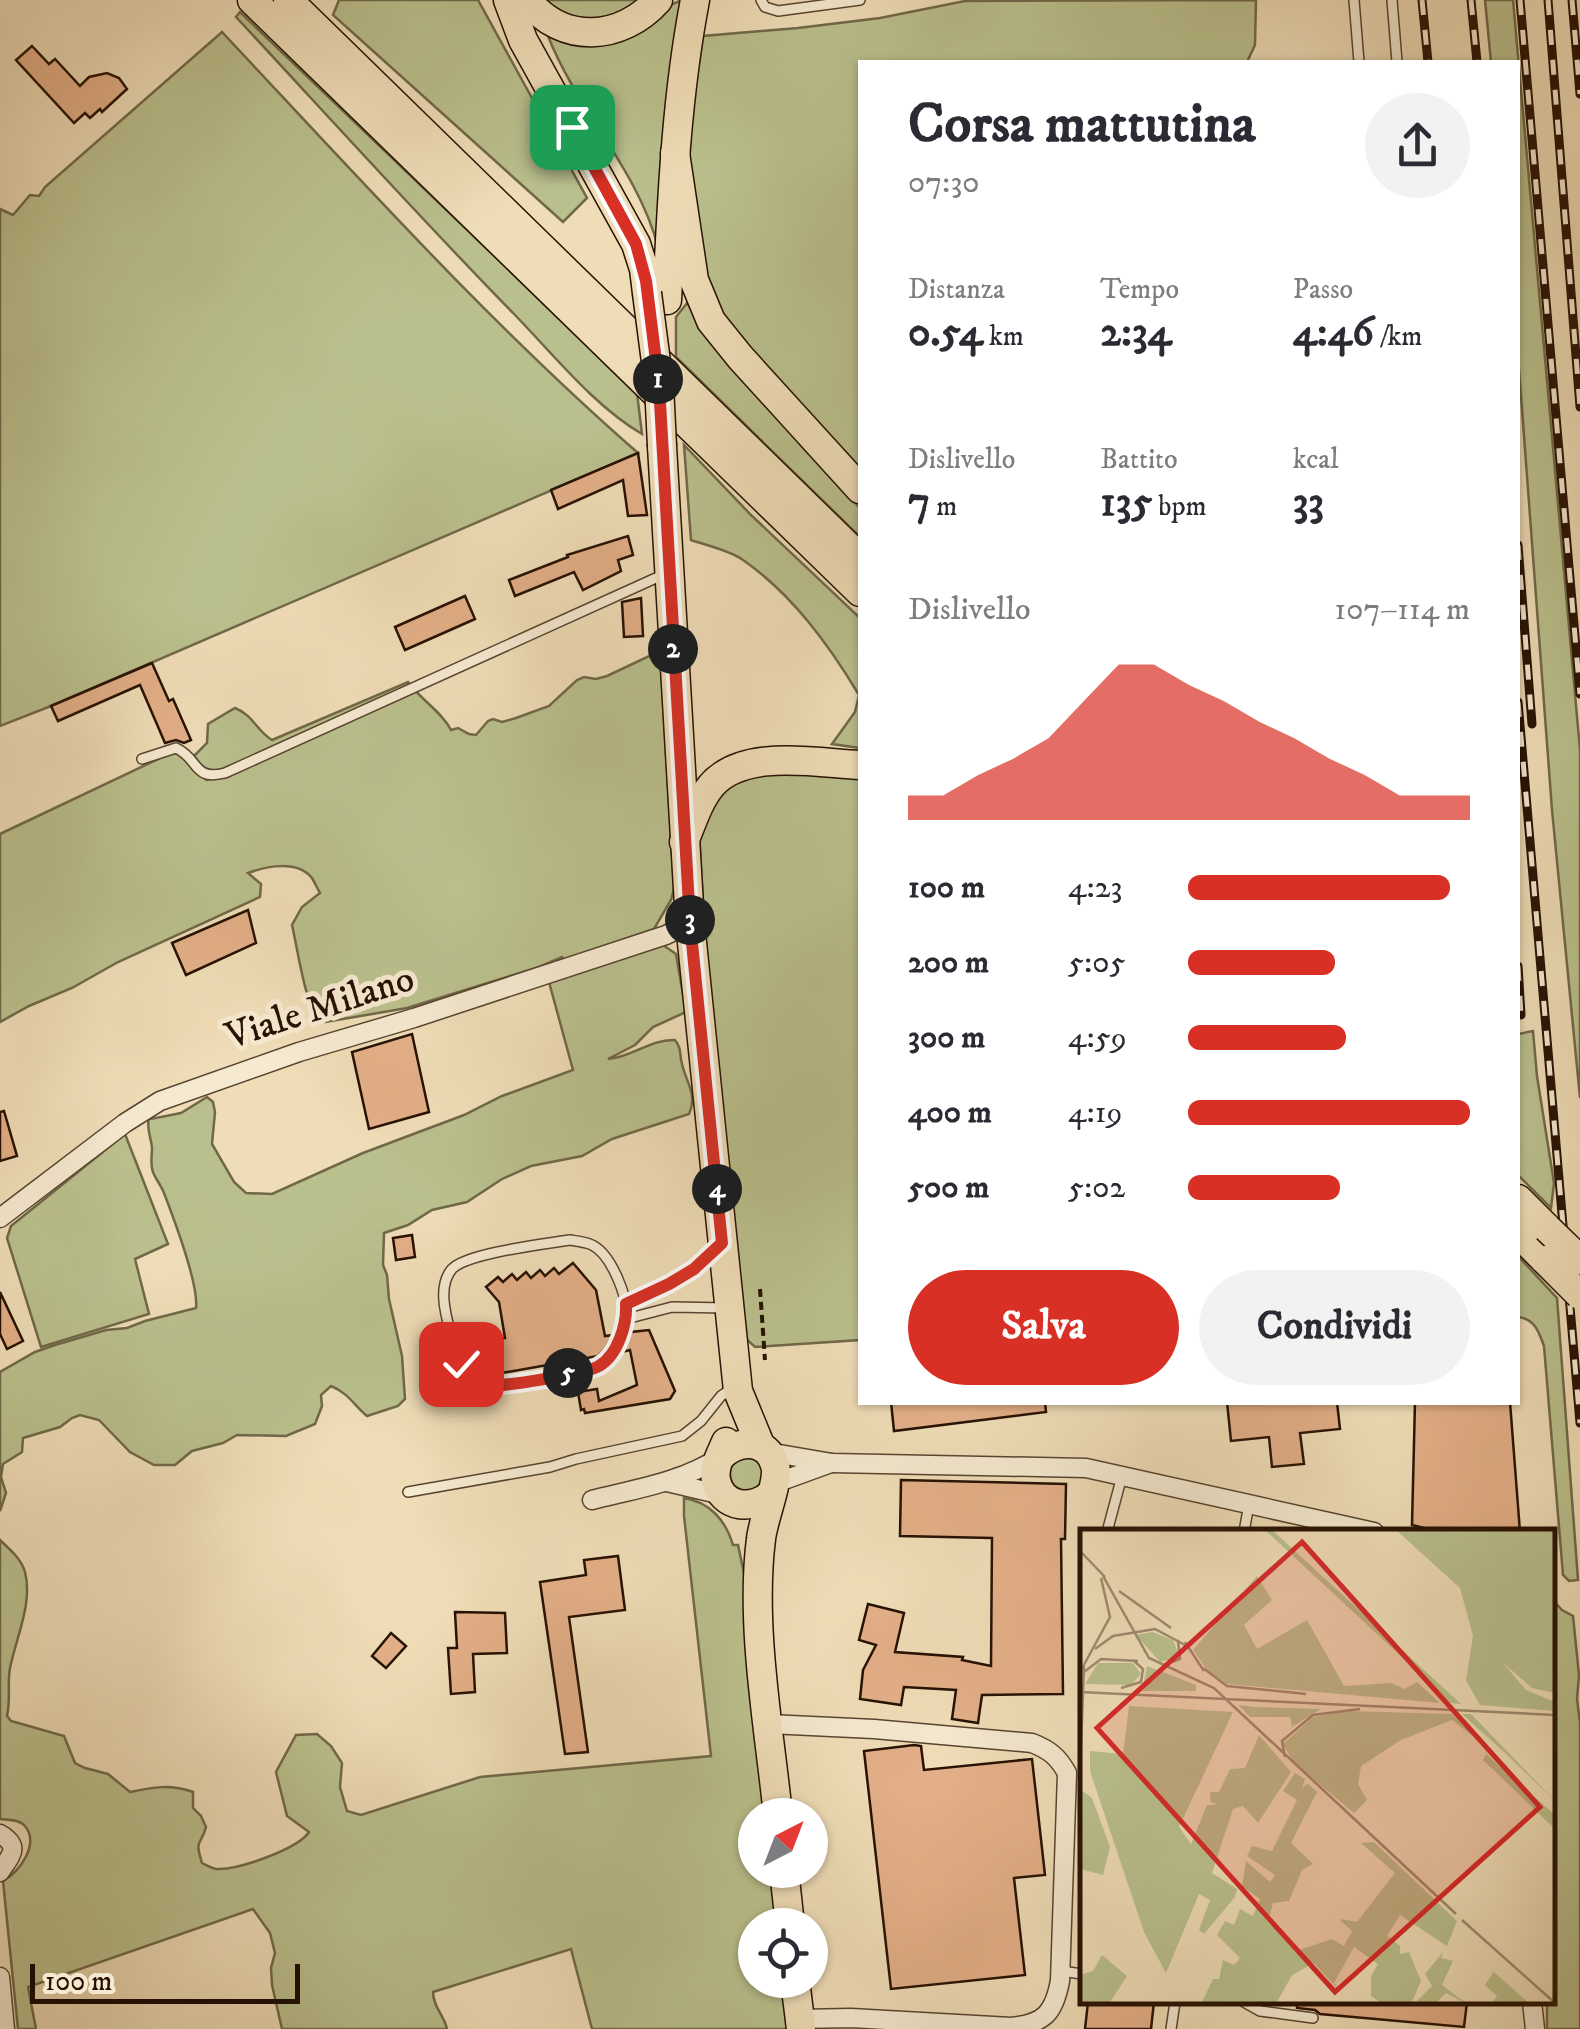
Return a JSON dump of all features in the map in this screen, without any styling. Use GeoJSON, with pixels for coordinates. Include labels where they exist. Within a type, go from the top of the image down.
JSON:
{"type":"FeatureCollection","features":[{"type":"Feature","properties":{"kind":"main road"},"geometry":{"type":"LineString","coordinates":[[252,0],[858,590]]}},
{"type":"Feature","properties":{"kind":"main road"},"geometry":{"type":"LineString","coordinates":[[288,0],[858,556]]}},
{"type":"Feature","properties":{"kind":"main road"},"geometry":{"type":"LineString","coordinates":[[500,0],[636,244],[657,297]]}},
{"type":"Feature","properties":{"kind":"main road"},"geometry":{"type":"LineString","coordinates":[[508,0],[523,40]]}},
{"type":"Feature","properties":{"kind":"main road"},"geometry":{"type":"LineString","coordinates":[[527,0],[539,14],[564,28],[592,32],[628,25],[658,0]]}},
{"type":"Feature","properties":{"kind":"main road"},"geometry":{"type":"LineString","coordinates":[[695,0],[684,56],[657,297],[659,385],[690,923],[737,1388],[734,1414],[715,1476],[757,1579]]}},
{"type":"Feature","properties":{"kind":"main road"},"geometry":{"type":"LineString","coordinates":[[675,153],[694,280],[711,321],[858,486]]}},
{"type":"Feature","properties":{"kind":"main road"},"geometry":{"type":"LineString","coordinates":[[684,842],[712,784],[735,768],[766,761],[858,764]]}},
{"type":"Feature","properties":{"kind":"main road"},"geometry":{"type":"LineString","coordinates":[[1520,1201],[1580,1260]]}},
{"type":"Feature","properties":{"kind":"main road"},"geometry":{"type":"LineString","coordinates":[[1520,1235],[1580,1294]]}},
{"type":"Feature","properties":{"kind":"main road"},"geometry":{"type":"LineString","coordinates":[[737,1388],[764,1450],[776,1466],[757,1579],[776,1798]]}},
{"type":"Feature","properties":{"kind":"main road"},"geometry":{"type":"LineString","coordinates":[[720,1457],[735,1445],[753,1444],[764,1450]]}},
{"type":"Feature","properties":{"kind":"main road"},"geometry":{"type":"LineString","coordinates":[[726,1499],[748,1506],[764,1500],[774,1488]]}},
{"type":"Feature","properties":{"kind":"main road"},"geometry":{"type":"LineString","coordinates":[[797,1998],[800,2024]]}},
{"type":"Feature","properties":{"kind":"street","name":"Viale Milano"},"geometry":{"type":"LineString","coordinates":[[0,1218],[160,1101],[299,1052],[666,936],[690,923]]}},
{"type":"Feature","properties":{"kind":"street"},"geometry":{"type":"LineString","coordinates":[[764,1450],[832,1462],[1086,1468],[1250,1504],[1330,1527]]}},
{"type":"Feature","properties":{"kind":"street"},"geometry":{"type":"LineString","coordinates":[[592,1500],[666,1482],[720,1457]]}},
{"type":"Feature","properties":{"kind":"street"},"geometry":{"type":"LineString","coordinates":[[774,1488],[832,1462]]}},
{"type":"Feature","properties":{"kind":"street"},"geometry":{"type":"LineString","coordinates":[[666,1482],[726,1499]]}},
{"type":"Feature","properties":{"kind":"street"},"geometry":{"type":"LineString","coordinates":[[769,1724],[1032,1742],[1059,1758],[1067,1774],[1061,1971],[1058,1994],[1047,2016],[1026,2026],[1011,2027],[800,2024]]}},
{"type":"Feature","properties":{"kind":"street"},"geometry":{"type":"LineString","coordinates":[[0,1834],[13,1849],[0,1872]]}},
{"type":"Feature","properties":{"kind":"street"},"geometry":{"type":"LineString","coordinates":[[0,1977],[5,2029]]}},
{"type":"Feature","properties":{"kind":"street"},"geometry":{"type":"LineString","coordinates":[[836,1998],[837,2023]]}},
{"type":"Feature","properties":{"kind":"street"},"geometry":{"type":"LineString","coordinates":[[1532,2004],[1535,2029]]}},
{"type":"Feature","properties":{"kind":"lane"},"geometry":{"type":"LineString","coordinates":[[761,0],[765,7],[778,10],[860,0]]}},
{"type":"Feature","properties":{"kind":"lane"},"geometry":{"type":"LineString","coordinates":[[1358,60],[1354,0],[1366,0]]}},
{"type":"Feature","properties":{"kind":"lane"},"geometry":{"type":"LineString","coordinates":[[1392,0],[1396,60]]}},
{"type":"Feature","properties":{"kind":"lane"},"geometry":{"type":"LineString","coordinates":[[142,759],[176,748],[189,757],[200,773],[225,773],[668,572]]}},
{"type":"Feature","properties":{"kind":"lane"},"geometry":{"type":"LineString","coordinates":[[570,1240],[593,1245],[606,1257],[626,1304],[626,1319],[614,1350],[599,1366],[486,1387],[470,1378],[461,1364],[443,1299],[451,1270],[467,1259],[570,1240]]}},
{"type":"Feature","properties":{"kind":"lane"},"geometry":{"type":"LineString","coordinates":[[626,1304],[694,1269],[722,1243]]}},
{"type":"Feature","properties":{"kind":"lane"},"geometry":{"type":"LineString","coordinates":[[626,1319],[672,1307],[730,1308]]}},
{"type":"Feature","properties":{"kind":"lane"},"geometry":{"type":"LineString","coordinates":[[408,1492],[550,1467],[682,1436],[701,1421],[721,1396],[737,1388]]}},
{"type":"Feature","properties":{"kind":"lane"},"geometry":{"type":"LineString","coordinates":[[1108,1529],[1122,1476]]}},
{"type":"Feature","properties":{"kind":"lane"},"geometry":{"type":"LineString","coordinates":[[1245,1529],[1250,1504]]}},
{"type":"Feature","properties":{"kind":"lane"},"geometry":{"type":"LineString","coordinates":[[1061,1971],[1080,1974]]}},
{"type":"Feature","properties":{"kind":"lane"},"geometry":{"type":"LineString","coordinates":[[1171,2029],[1175,2004]]}},
{"type":"Feature","properties":{"kind":"lane"},"geometry":{"type":"LineString","coordinates":[[1248,2004],[1260,2011],[1313,2018]]}},
{"type":"Feature","properties":{"kind":"path"},"geometry":{"type":"LineString","coordinates":[[760,1290],[765,1360]]}},
{"type":"Feature","properties":{"kind":"green space"},"geometry":{"type":"Polygon","coordinates":[[[339,0],[478,0],[587,198],[563,222],[333,15],[339,0]]]}},
{"type":"Feature","properties":{"kind":"green space"},"geometry":{"type":"Polygon","coordinates":[[[539,0],[645,0],[622,17],[573,22],[539,0]]]}},
{"type":"Feature","properties":{"kind":"green space"},"geometry":{"type":"Polygon","coordinates":[[[684,0],[665,115],[662,243],[658,247],[636,192],[548,36],[599,42],[623,39],[684,0]]]}},
{"type":"Feature","properties":{"kind":"green space"},"geometry":{"type":"Polygon","coordinates":[[[1256,0],[1255,45],[1248,60],[858,60],[858,466],[720,315],[704,276],[687,188],[692,109],[703,36],[880,18],[965,1],[1256,0]]]}},
{"type":"Feature","properties":{"kind":"green space"},"geometry":{"type":"Polygon","coordinates":[[[1485,0],[1513,0],[1518,60],[1491,60],[1485,0]]]}},
{"type":"Feature","properties":{"kind":"green space"},"geometry":{"type":"Polygon","coordinates":[[[240,12],[637,393],[642,434],[607,409],[559,362],[236,17],[240,12]]]}},
{"type":"Feature","properties":{"kind":"green space"},"geometry":{"type":"Polygon","coordinates":[[[222,32],[476,301],[638,453],[0,726],[0,209],[13,215],[30,195],[39,196],[222,32]]]}},
{"type":"Feature","properties":{"kind":"green space"},"geometry":{"type":"Polygon","coordinates":[[[1520,78],[1580,750],[1580,1098],[1552,810],[1520,383],[1520,78]]]}},
{"type":"Feature","properties":{"kind":"green space"},"geometry":{"type":"Polygon","coordinates":[[[687,303],[717,347],[858,506],[858,535],[676,357],[676,317],[687,303]]]}},
{"type":"Feature","properties":{"kind":"green space"},"geometry":{"type":"Polygon","coordinates":[[[684,445],[858,616],[858,693],[808,622],[778,588],[743,560],[691,540],[684,445]]]}},
{"type":"Feature","properties":{"kind":"green space"},"geometry":{"type":"Polygon","coordinates":[[[660,651],[674,889],[654,929],[407,1008],[320,1023],[306,990],[292,925],[302,907],[320,893],[306,872],[273,867],[248,873],[261,884],[260,897],[0,1022],[0,834],[173,752],[207,780],[236,773],[245,761],[211,770],[194,756],[207,743],[208,724],[235,708],[272,740],[408,682],[451,730],[458,728],[476,735],[493,719],[502,722],[549,706],[577,680],[607,676],[660,651]]]}},
{"type":"Feature","properties":{"kind":"green space"},"geometry":{"type":"Polygon","coordinates":[[[858,699],[858,748],[832,744],[855,712],[858,699]]]}},
{"type":"Feature","properties":{"kind":"green space"},"geometry":{"type":"Polygon","coordinates":[[[858,771],[858,1340],[755,1347],[744,1337],[705,938],[699,830],[713,796],[746,772],[858,771]]]}},
{"type":"Feature","properties":{"kind":"green space"},"geometry":{"type":"Polygon","coordinates":[[[663,945],[676,954],[686,1012],[653,1027],[635,1045],[608,1059],[675,1040],[692,1095],[689,1114],[612,1139],[582,1156],[531,1166],[467,1202],[432,1210],[408,1225],[384,1233],[383,1265],[402,1356],[405,1399],[398,1406],[367,1416],[331,1386],[321,1395],[322,1406],[315,1424],[286,1436],[237,1435],[192,1451],[175,1465],[154,1465],[130,1452],[99,1420],[80,1415],[60,1427],[23,1438],[22,1452],[3,1464],[1,1477],[6,1493],[0,1511],[0,1372],[55,1345],[196,1308],[185,1251],[152,1169],[149,1117],[181,1113],[207,1097],[215,1112],[212,1144],[234,1182],[246,1193],[272,1194],[363,1153],[573,1070],[549,982],[663,945]]]}},
{"type":"Feature","properties":{"kind":"green space"},"geometry":{"type":"Polygon","coordinates":[[[1533,1031],[1554,1183],[1551,1208],[1520,1177],[1520,1034],[1533,1031]]]}},
{"type":"Feature","properties":{"kind":"green space"},"geometry":{"type":"Polygon","coordinates":[[[125,1134],[168,1244],[135,1259],[149,1314],[41,1347],[7,1238],[11,1226],[125,1134]]]}},
{"type":"Feature","properties":{"kind":"green space"},"geometry":{"type":"Polygon","coordinates":[[[1520,1258],[1557,1298],[1578,1580],[1569,1581],[1563,1575],[1544,1346],[1538,1331],[1520,1317],[1520,1258]]]}},
{"type":"Feature","properties":{"kind":"green space"},"geometry":{"type":"Polygon","coordinates":[[[747,1457],[759,1462],[764,1474],[759,1486],[747,1491],[735,1486],[730,1474],[735,1462],[747,1457]]]}},
{"type":"Feature","properties":{"kind":"green space"},"geometry":{"type":"Polygon","coordinates":[[[684,1498],[709,1508],[721,1521],[733,1545],[738,1545],[748,1592],[767,1798],[738,1798],[738,1888],[777,1888],[778,1908],[738,1908],[738,1998],[785,1998],[788,2029],[592,2029],[571,1949],[433,1992],[447,2029],[282,2029],[272,1985],[275,1953],[270,1933],[253,1909],[28,1987],[36,2029],[18,2029],[3,1881],[21,1865],[30,1840],[22,1823],[0,1819],[0,1540],[21,1562],[27,1584],[10,1668],[7,1716],[11,1721],[64,1736],[75,1763],[108,1774],[130,1792],[162,1787],[193,1792],[193,1808],[206,1827],[198,1845],[202,1863],[217,1869],[267,1857],[309,1832],[287,1816],[276,1772],[296,1735],[317,1734],[331,1746],[342,1763],[340,1787],[347,1811],[361,1815],[480,1777],[711,1756],[684,1498]]]}},
{"type":"Feature","properties":{"kind":"green space"},"geometry":{"type":"Polygon","coordinates":[[[1555,1602],[1573,1616],[1579,1675],[1580,2029],[1547,2029],[1547,2004],[1555,2004],[1555,1602]]]}},
{"type":"Feature","properties":{"kind":"building"},"geometry":{"type":"Polygon","coordinates":[[[32,46],[49,64],[55,59],[80,86],[89,77],[107,73],[119,78],[127,89],[102,112],[100,109],[90,118],[85,113],[74,123],[16,60],[32,46]]]}},
{"type":"Feature","properties":{"kind":"building"},"geometry":{"type":"Polygon","coordinates":[[[638,453],[647,515],[628,516],[623,480],[558,509],[551,490],[638,453]]]}},
{"type":"Feature","properties":{"kind":"building"},"geometry":{"type":"Polygon","coordinates":[[[628,536],[633,555],[618,560],[621,571],[583,590],[574,572],[515,596],[509,580],[567,555],[628,536]]]}},
{"type":"Feature","properties":{"kind":"building"},"geometry":{"type":"Polygon","coordinates":[[[465,596],[475,619],[405,650],[395,627],[465,596]]]}},
{"type":"Feature","properties":{"kind":"building"},"geometry":{"type":"Polygon","coordinates":[[[641,598],[643,636],[624,637],[622,602],[641,598]]]}},
{"type":"Feature","properties":{"kind":"building"},"geometry":{"type":"Polygon","coordinates":[[[152,663],[191,740],[165,743],[140,685],[58,721],[51,706],[152,663]]]}},
{"type":"Feature","properties":{"kind":"building"},"geometry":{"type":"Polygon","coordinates":[[[248,910],[256,943],[186,975],[172,943],[248,910]]]}},
{"type":"Feature","properties":{"kind":"building"},"geometry":{"type":"Polygon","coordinates":[[[412,1034],[429,1112],[369,1129],[352,1052],[412,1034]]]}},
{"type":"Feature","properties":{"kind":"building"},"geometry":{"type":"Polygon","coordinates":[[[4,1111],[17,1156],[0,1161],[0,1112],[4,1111]]]}},
{"type":"Feature","properties":{"kind":"building"},"geometry":{"type":"Polygon","coordinates":[[[412,1235],[415,1257],[396,1260],[393,1238],[412,1235]]]}},
{"type":"Feature","properties":{"kind":"building"},"geometry":{"type":"Polygon","coordinates":[[[573,1263],[596,1290],[605,1336],[613,1335],[604,1350],[598,1356],[485,1376],[479,1342],[505,1338],[499,1302],[486,1287],[498,1277],[503,1282],[512,1274],[517,1280],[526,1272],[531,1278],[540,1270],[545,1276],[554,1268],[559,1274],[573,1263]]]}},
{"type":"Feature","properties":{"kind":"building"},"geometry":{"type":"Polygon","coordinates":[[[0,1292],[23,1341],[7,1349],[0,1334],[0,1292]]]}},
{"type":"Feature","properties":{"kind":"building"},"geometry":{"type":"Polygon","coordinates":[[[649,1330],[675,1391],[670,1399],[585,1413],[581,1410],[578,1392],[597,1389],[599,1401],[637,1385],[630,1350],[622,1352],[631,1332],[649,1330]]]}},
{"type":"Feature","properties":{"kind":"building"},"geometry":{"type":"Polygon","coordinates":[[[891,1405],[1045,1405],[1046,1412],[894,1431],[891,1405]]]}},
{"type":"Feature","properties":{"kind":"building"},"geometry":{"type":"Polygon","coordinates":[[[1227,1405],[1337,1405],[1340,1429],[1300,1433],[1304,1464],[1272,1467],[1269,1437],[1231,1441],[1227,1405]]]}},
{"type":"Feature","properties":{"kind":"building"},"geometry":{"type":"Polygon","coordinates":[[[1415,1405],[1510,1405],[1520,1529],[1429,1529],[1412,1525],[1415,1405]]]}},
{"type":"Feature","properties":{"kind":"building"},"geometry":{"type":"Polygon","coordinates":[[[901,1480],[1066,1484],[1065,1539],[1061,1539],[1063,1694],[982,1695],[978,1723],[952,1719],[956,1690],[904,1687],[901,1705],[860,1699],[863,1670],[876,1645],[859,1640],[868,1604],[904,1613],[895,1652],[963,1657],[962,1660],[991,1666],[992,1538],[900,1536],[901,1480]]]}},
{"type":"Feature","properties":{"kind":"building"},"geometry":{"type":"Polygon","coordinates":[[[618,1556],[625,1610],[569,1617],[588,1752],[565,1754],[540,1582],[586,1575],[584,1560],[618,1556]]]}},
{"type":"Feature","properties":{"kind":"building"},"geometry":{"type":"Polygon","coordinates":[[[455,1612],[505,1613],[507,1653],[473,1654],[475,1692],[451,1694],[448,1648],[457,1648],[455,1612]]]}},
{"type":"Feature","properties":{"kind":"building"},"geometry":{"type":"Polygon","coordinates":[[[391,1633],[406,1646],[386,1668],[372,1656],[391,1633]]]}},
{"type":"Feature","properties":{"kind":"building"},"geometry":{"type":"Polygon","coordinates":[[[921,1746],[924,1770],[1032,1759],[1045,1875],[1014,1878],[1025,1975],[891,1989],[864,1751],[921,1746]]]}},
{"type":"Feature","properties":{"kind":"building"},"geometry":{"type":"Polygon","coordinates":[[[1088,2004],[1154,2004],[1151,2029],[1085,2029],[1088,2004]]]}},
{"type":"Feature","properties":{"kind":"building"},"geometry":{"type":"Polygon","coordinates":[[[1297,2004],[1467,2004],[1464,2027],[1320,2014],[1297,2008],[1297,2004]]]}},
{"type":"Feature","properties":{"kind":"railway"},"geometry":{"type":"LineString","coordinates":[[1422,0],[1428,60]]}},
{"type":"Feature","properties":{"kind":"railway"},"geometry":{"type":"LineString","coordinates":[[1471,0],[1477,60]]}},
{"type":"Feature","properties":{"kind":"railway"},"geometry":{"type":"LineString","coordinates":[[1520,0],[1580,694]]}},
{"type":"Feature","properties":{"kind":"railway"},"geometry":{"type":"LineString","coordinates":[[1548,0],[1580,407]]}},
{"type":"Feature","properties":{"kind":"railway"},"geometry":{"type":"LineString","coordinates":[[1572,0],[1580,94]]}},
{"type":"Feature","properties":{"kind":"railway"},"geometry":{"type":"LineString","coordinates":[[1520,571],[1532,724]]}},
{"type":"Feature","properties":{"kind":"railway"},"geometry":{"type":"LineString","coordinates":[[1520,725],[1580,1423]]}},
{"type":"Feature","properties":{"kind":"railway"},"geometry":{"type":"LineString","coordinates":[[1520,999],[1521,1015]]}},
{"type":"Feature","properties":{"kind":"route"},"geometry":{"type":"LineString","coordinates":[[461,1364],[470,1378],[486,1387],[599,1366],[621,1335],[626,1304],[694,1269],[722,1243],[690,923],[659,385],[646,281],[636,244],[572,127]]}}]}
